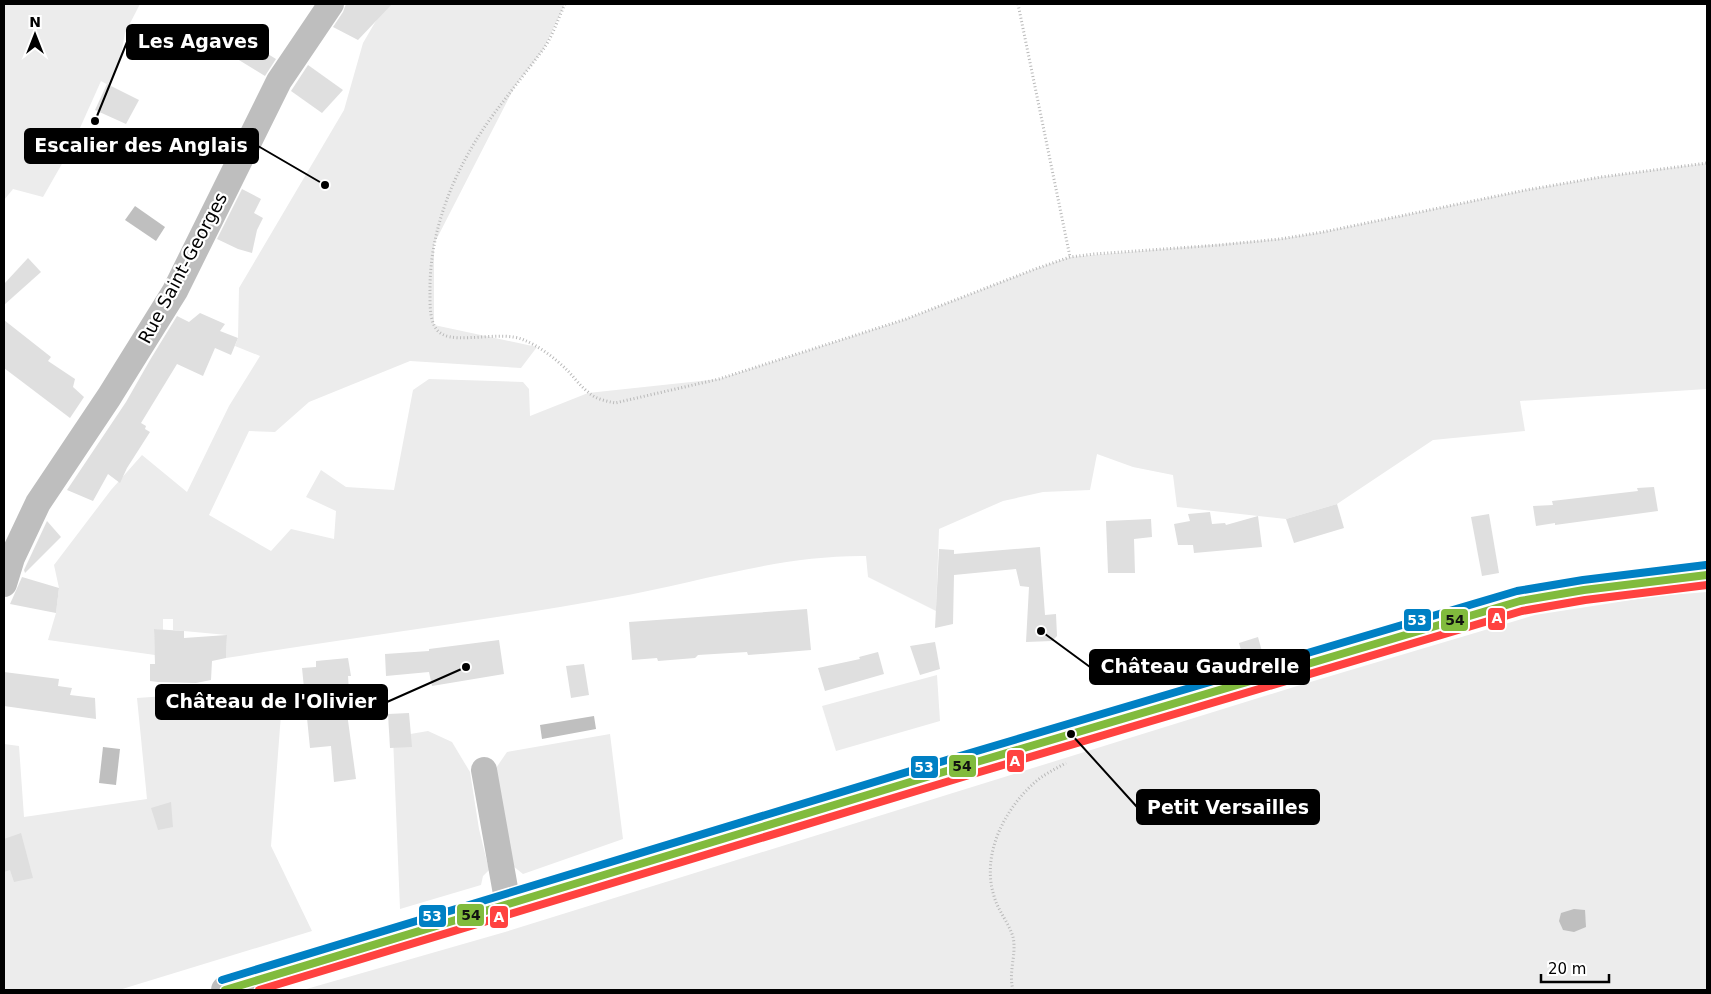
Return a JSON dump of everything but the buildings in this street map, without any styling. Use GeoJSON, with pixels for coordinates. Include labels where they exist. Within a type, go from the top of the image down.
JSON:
{"type":"FeatureCollection","features":[{"type":"Feature","properties":{"kind":"main road"},"geometry":{"type":"LineString","coordinates":[[224,990],[963,766],[1520,601],[1584,590],[1707,575]]}},
{"type":"Feature","properties":{"kind":"street","name":"Rue Saint-Georges"},"geometry":{"type":"LineString","coordinates":[[4,584],[12,558],[38,503],[109,397],[175,291],[279,82],[331,4]]}},
{"type":"Feature","properties":{"kind":"street"},"geometry":{"type":"LineString","coordinates":[[484,770],[508,904]]}},
{"type":"Feature","properties":{"kind":"path"},"geometry":{"type":"LineString","coordinates":[[565,4],[543,50],[495,112],[465,157],[447,198],[434,244],[430,281],[430,308],[434,325],[440,334],[450,337],[506,336],[524,339],[567,369],[588,393],[600,400],[616,403],[719,379],[897,322],[1035,268],[1070,257],[1280,239],[1601,177],[1707,163]]}},
{"type":"Feature","properties":{"kind":"path"},"geometry":{"type":"LineString","coordinates":[[1018,4],[1070,257]]}},
{"type":"Feature","properties":{"kind":"path"},"geometry":{"type":"LineString","coordinates":[[1013,990],[1011,969],[1014,949],[1013,939],[992,889],[993,850],[998,830],[1017,800],[1035,782],[1070,760]]}},
{"type":"Feature","properties":{"kind":"shaded area"},"geometry":{"type":"Polygon","coordinates":[[[4,4],[140,4],[125,33],[120,60],[110,86],[101,81],[71,148],[43,197],[13,189],[4,200],[4,4]]]}},
{"type":"Feature","properties":{"kind":"shaded area"},"geometry":{"type":"Polygon","coordinates":[[[391,4],[565,4],[543,50],[515,86],[434,244],[434,325],[537,347],[521,368],[410,361],[309,402],[275,432],[249,431],[209,515],[271,551],[291,529],[334,539],[336,511],[306,497],[321,470],[346,487],[394,490],[413,390],[429,379],[523,382],[529,389],[530,416],[588,393],[719,379],[906,319],[1070,257],[1280,239],[1323,232],[1526,190],[1601,177],[1707,163],[1707,389],[1520,401],[1525,431],[1433,440],[1337,504],[1286,519],[1177,507],[1173,475],[1133,467],[1097,454],[1090,490],[1043,492],[1003,501],[939,529],[936,611],[868,577],[866,556],[834,557],[770,565],[643,592],[564,606],[226,658],[227,635],[173,630],[173,619],[163,619],[163,630],[154,629],[155,655],[48,640],[56,613],[59,588],[54,565],[111,490],[142,455],[187,492],[229,406],[260,356],[235,346],[238,338],[239,288],[344,110],[363,43],[377,19],[391,4]]]}},
{"type":"Feature","properties":{"kind":"shaded area"},"geometry":{"type":"Polygon","coordinates":[[[135,206],[165,227],[156,241],[125,220],[135,206]]]}},
{"type":"Feature","properties":{"kind":"shaded area"},"geometry":{"type":"Polygon","coordinates":[[[1707,592],[1707,990],[303,990],[505,932],[1297,686],[1535,615],[1657,596],[1707,592]]]}},
{"type":"Feature","properties":{"kind":"shaded area"},"geometry":{"type":"Polygon","coordinates":[[[937,675],[940,721],[836,751],[822,706],[937,675]]]}},
{"type":"Feature","properties":{"kind":"shaded area"},"geometry":{"type":"Polygon","coordinates":[[[283,688],[271,846],[312,931],[119,990],[4,990],[4,744],[19,746],[24,817],[147,799],[137,698],[283,688]]]}},
{"type":"Feature","properties":{"kind":"shaded area"},"geometry":{"type":"Polygon","coordinates":[[[594,716],[596,729],[542,739],[540,725],[594,716]]]}},
{"type":"Feature","properties":{"kind":"shaded area"},"geometry":{"type":"Polygon","coordinates":[[[428,731],[452,742],[470,772],[479,829],[489,870],[483,876],[481,885],[400,909],[393,737],[428,731]]]}},
{"type":"Feature","properties":{"kind":"shaded area"},"geometry":{"type":"Polygon","coordinates":[[[610,734],[623,839],[523,874],[513,866],[494,771],[507,752],[610,734]]]}},
{"type":"Feature","properties":{"kind":"shaded area"},"geometry":{"type":"Polygon","coordinates":[[[103,747],[120,749],[116,785],[99,783],[103,747]]]}},
{"type":"Feature","properties":{"kind":"shaded area"},"geometry":{"type":"Polygon","coordinates":[[[1574,909],[1585,910],[1586,927],[1574,932],[1563,930],[1559,921],[1561,913],[1574,909]]]}},
{"type":"Feature","properties":{"kind":"transit line","name":"53"},"geometry":{"type":"LineString","coordinates":[[222,980],[960,756],[1517,591],[1583,580],[1706,565]]}},
{"type":"Feature","properties":{"kind":"transit line","name":"54"},"geometry":{"type":"LineString","coordinates":[[225,990],[963,766],[1520,601],[1584,590],[1707,575]]}},
{"type":"Feature","properties":{"kind":"transit line","name":"A"},"geometry":{"type":"LineString","coordinates":[[259,990],[966,776],[1522,611],[1585,600],[1707,585]]}},
{"type":"Feature","properties":{"kind":"place","name":"Les Agaves"},"geometry":{"type":"Point","coordinates":[95,121]}},
{"type":"Feature","properties":{"kind":"place","name":"Escalier des Anglais"},"geometry":{"type":"Point","coordinates":[325,185]}},
{"type":"Feature","properties":{"kind":"place","name":"Château Gaudrelle"},"geometry":{"type":"Point","coordinates":[1041,631]}},
{"type":"Feature","properties":{"kind":"place","name":"Château de l'Olivier"},"geometry":{"type":"Point","coordinates":[466,667]}},
{"type":"Feature","properties":{"kind":"place","name":"Petit Versailles"},"geometry":{"type":"Point","coordinates":[1071,734]}}]}
